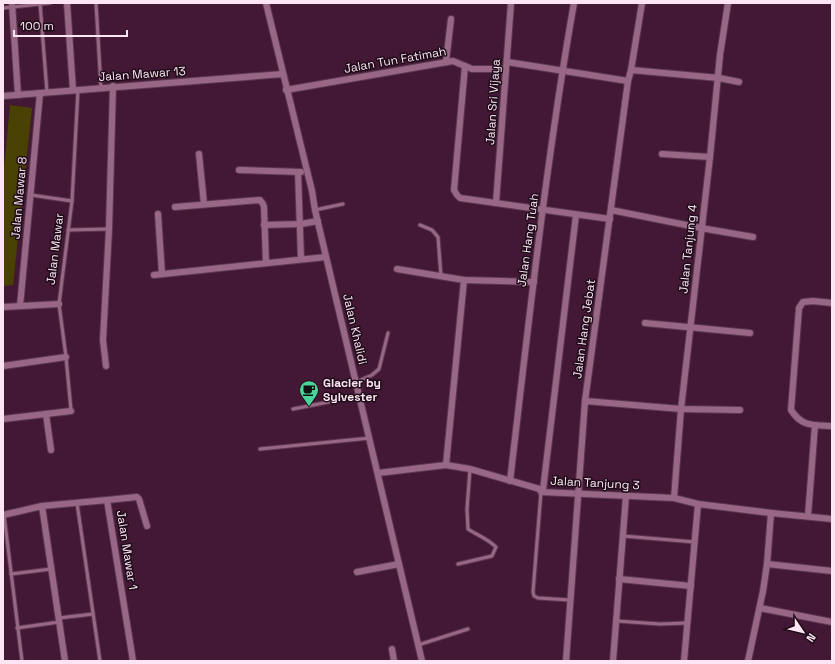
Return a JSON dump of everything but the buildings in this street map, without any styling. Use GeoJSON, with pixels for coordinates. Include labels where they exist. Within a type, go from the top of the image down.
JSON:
{"type":"FeatureCollection","features":[{"type":"Feature","properties":{"kind":"street"},"geometry":{"type":"LineString","coordinates":[[67,3],[76,90]]}},
{"type":"Feature","properties":{"kind":"street","name":"Jalan Khalidi"},"geometry":{"type":"LineString","coordinates":[[266,3],[286,90],[312,191],[315,210],[422,661]]}},
{"type":"Feature","properties":{"kind":"street","name":"Jalan Sri Vijaya"},"geometry":{"type":"LineString","coordinates":[[496,203],[510,3]]}},
{"type":"Feature","properties":{"kind":"street","name":"Jalan Hang Tuah"},"geometry":{"type":"LineString","coordinates":[[510,481],[543,210],[562,71],[574,3]]}},
{"type":"Feature","properties":{"kind":"street","name":"Jalan Hang Jebat"},"geometry":{"type":"LineString","coordinates":[[566,661],[585,401],[628,81],[642,3]]}},
{"type":"Feature","properties":{"kind":"street","name":"Jalan Tanjung 4"},"geometry":{"type":"LineString","coordinates":[[674,498],[680,409],[710,157],[720,55],[728,3]]}},
{"type":"Feature","properties":{"kind":"street"},"geometry":{"type":"LineString","coordinates":[[12,5],[18,95]]}},
{"type":"Feature","properties":{"kind":"street"},"geometry":{"type":"LineString","coordinates":[[446,62],[452,19]]}},
{"type":"Feature","properties":{"kind":"street","name":"Jalan Tun Fatimah"},"geometry":{"type":"LineString","coordinates":[[286,90],[453,61],[472,69],[506,69]]}},
{"type":"Feature","properties":{"kind":"street"},"geometry":{"type":"LineString","coordinates":[[507,62],[628,81]]}},
{"type":"Feature","properties":{"kind":"street"},"geometry":{"type":"LineString","coordinates":[[465,66],[454,190],[455,193],[460,198],[610,220]]}},
{"type":"Feature","properties":{"kind":"street"},"geometry":{"type":"LineString","coordinates":[[631,70],[718,78],[739,82]]}},
{"type":"Feature","properties":{"kind":"street","name":"Jalan Mawar 13"},"geometry":{"type":"LineString","coordinates":[[3,96],[113,86],[283,74]]}},
{"type":"Feature","properties":{"kind":"street"},"geometry":{"type":"LineString","coordinates":[[106,366],[103,340],[109,229],[113,86]]}},
{"type":"Feature","properties":{"kind":"street","name":"Jalan Mawar 8"},"geometry":{"type":"LineString","coordinates":[[20,306],[40,93]]}},
{"type":"Feature","properties":{"kind":"street"},"geometry":{"type":"LineString","coordinates":[[199,154],[204,204]]}},
{"type":"Feature","properties":{"kind":"street"},"geometry":{"type":"LineString","coordinates":[[662,154],[710,157]]}},
{"type":"Feature","properties":{"kind":"street"},"geometry":{"type":"LineString","coordinates":[[239,170],[307,172]]}},
{"type":"Feature","properties":{"kind":"street"},"geometry":{"type":"LineString","coordinates":[[298,172],[301,224],[301,259]]}},
{"type":"Feature","properties":{"kind":"street"},"geometry":{"type":"LineString","coordinates":[[299,192],[312,191]]}},
{"type":"Feature","properties":{"kind":"street"},"geometry":{"type":"LineString","coordinates":[[175,207],[260,200],[263,204],[266,263]]}},
{"type":"Feature","properties":{"kind":"street"},"geometry":{"type":"LineString","coordinates":[[611,210],[753,237]]}},
{"type":"Feature","properties":{"kind":"street"},"geometry":{"type":"LineString","coordinates":[[158,214],[162,274]]}},
{"type":"Feature","properties":{"kind":"street"},"geometry":{"type":"LineString","coordinates":[[542,491],[576,214]]}},
{"type":"Feature","properties":{"kind":"street"},"geometry":{"type":"LineString","coordinates":[[264,224],[301,224],[318,221]]}},
{"type":"Feature","properties":{"kind":"street"},"geometry":{"type":"LineString","coordinates":[[154,275],[326,257]]}},
{"type":"Feature","properties":{"kind":"street"},"geometry":{"type":"LineString","coordinates":[[397,269],[464,280],[534,282]]}},
{"type":"Feature","properties":{"kind":"street"},"geometry":{"type":"LineString","coordinates":[[446,465],[464,280]]}},
{"type":"Feature","properties":{"kind":"street"},"geometry":{"type":"LineString","coordinates":[[832,303],[812,301],[803,302],[799,308],[791,410],[796,418],[804,423],[832,426]]}},
{"type":"Feature","properties":{"kind":"street"},"geometry":{"type":"LineString","coordinates":[[3,307],[59,304]]}},
{"type":"Feature","properties":{"kind":"street"},"geometry":{"type":"LineString","coordinates":[[645,323],[750,333]]}},
{"type":"Feature","properties":{"kind":"street"},"geometry":{"type":"LineString","coordinates":[[3,366],[66,357]]}},
{"type":"Feature","properties":{"kind":"street"},"geometry":{"type":"LineString","coordinates":[[585,401],[680,409],[740,410]]}},
{"type":"Feature","properties":{"kind":"street"},"geometry":{"type":"LineString","coordinates":[[3,418],[71,411]]}},
{"type":"Feature","properties":{"kind":"street"},"geometry":{"type":"LineString","coordinates":[[46,414],[51,450]]}},
{"type":"Feature","properties":{"kind":"street"},"geometry":{"type":"LineString","coordinates":[[808,516],[815,425]]}},
{"type":"Feature","properties":{"kind":"street","name":"Jalan Tanjung 3"},"geometry":{"type":"LineString","coordinates":[[378,473],[446,465],[470,469],[542,491],[674,498],[698,504],[832,519]]}},
{"type":"Feature","properties":{"kind":"street"},"geometry":{"type":"LineString","coordinates":[[613,661],[626,496]]}},
{"type":"Feature","properties":{"kind":"street"},"geometry":{"type":"LineString","coordinates":[[107,500],[137,497],[139,499],[147,526]]}},
{"type":"Feature","properties":{"kind":"street","name":"Jalan Mawar 1"},"geometry":{"type":"LineString","coordinates":[[3,515],[42,506],[107,500],[133,661]]}},
{"type":"Feature","properties":{"kind":"street"},"geometry":{"type":"LineString","coordinates":[[684,661],[698,504]]}},
{"type":"Feature","properties":{"kind":"street"},"geometry":{"type":"LineString","coordinates":[[42,506],[65,661]]}},
{"type":"Feature","properties":{"kind":"street"},"geometry":{"type":"LineString","coordinates":[[748,661],[760,608],[767,564],[771,513]]}},
{"type":"Feature","properties":{"kind":"street"},"geometry":{"type":"LineString","coordinates":[[357,572],[399,564]]}},
{"type":"Feature","properties":{"kind":"street"},"geometry":{"type":"LineString","coordinates":[[767,564],[832,571]]}},
{"type":"Feature","properties":{"kind":"street"},"geometry":{"type":"LineString","coordinates":[[619,579],[691,586]]}},
{"type":"Feature","properties":{"kind":"street"},"geometry":{"type":"LineString","coordinates":[[760,608],[832,622]]}},
{"type":"Feature","properties":{"kind":"street"},"geometry":{"type":"LineString","coordinates":[[392,649],[394,661]]}},
{"type":"Feature","properties":{"kind":"lane"},"geometry":{"type":"LineString","coordinates":[[3,8],[12,5],[50,3]]}},
{"type":"Feature","properties":{"kind":"lane"},"geometry":{"type":"LineString","coordinates":[[96,3],[100,88]]}},
{"type":"Feature","properties":{"kind":"lane"},"geometry":{"type":"LineString","coordinates":[[40,4],[47,92]]}},
{"type":"Feature","properties":{"kind":"lane","name":"Jalan Mawar"},"geometry":{"type":"LineString","coordinates":[[71,411],[59,304],[72,201],[76,90]]}},
{"type":"Feature","properties":{"kind":"lane"},"geometry":{"type":"LineString","coordinates":[[31,195],[72,201]]}},
{"type":"Feature","properties":{"kind":"lane"},"geometry":{"type":"LineString","coordinates":[[315,210],[343,204]]}},
{"type":"Feature","properties":{"kind":"lane"},"geometry":{"type":"LineString","coordinates":[[420,225],[432,230],[438,237],[441,276]]}},
{"type":"Feature","properties":{"kind":"lane"},"geometry":{"type":"LineString","coordinates":[[68,230],[109,229]]}},
{"type":"Feature","properties":{"kind":"lane"},"geometry":{"type":"LineString","coordinates":[[356,382],[372,375],[380,369],[388,333]]}},
{"type":"Feature","properties":{"kind":"lane"},"geometry":{"type":"LineString","coordinates":[[294,409],[359,396]]}},
{"type":"Feature","properties":{"kind":"lane"},"geometry":{"type":"LineString","coordinates":[[260,449],[370,438]]}},
{"type":"Feature","properties":{"kind":"lane"},"geometry":{"type":"LineString","coordinates":[[458,564],[492,556],[496,548],[490,541],[478,536],[468,528],[467,509],[470,469]]}},
{"type":"Feature","properties":{"kind":"lane"},"geometry":{"type":"LineString","coordinates":[[542,491],[533,592],[534,596],[538,598],[570,600]]}},
{"type":"Feature","properties":{"kind":"lane"},"geometry":{"type":"LineString","coordinates":[[77,503],[100,661]]}},
{"type":"Feature","properties":{"kind":"lane"},"geometry":{"type":"LineString","coordinates":[[3,515],[22,661]]}},
{"type":"Feature","properties":{"kind":"lane"},"geometry":{"type":"LineString","coordinates":[[623,536],[695,542]]}},
{"type":"Feature","properties":{"kind":"lane"},"geometry":{"type":"LineString","coordinates":[[11,574],[52,568]]}},
{"type":"Feature","properties":{"kind":"lane"},"geometry":{"type":"LineString","coordinates":[[17,628],[93,614]]}},
{"type":"Feature","properties":{"kind":"lane"},"geometry":{"type":"LineString","coordinates":[[617,621],[660,624],[687,623]]}},
{"type":"Feature","properties":{"kind":"lane"},"geometry":{"type":"LineString","coordinates":[[418,645],[468,629]]}},
{"type":"Feature","properties":{"kind":"place","name":"Glacier by Sylvester"},"geometry":{"type":"Point","coordinates":[309,407]}}]}
